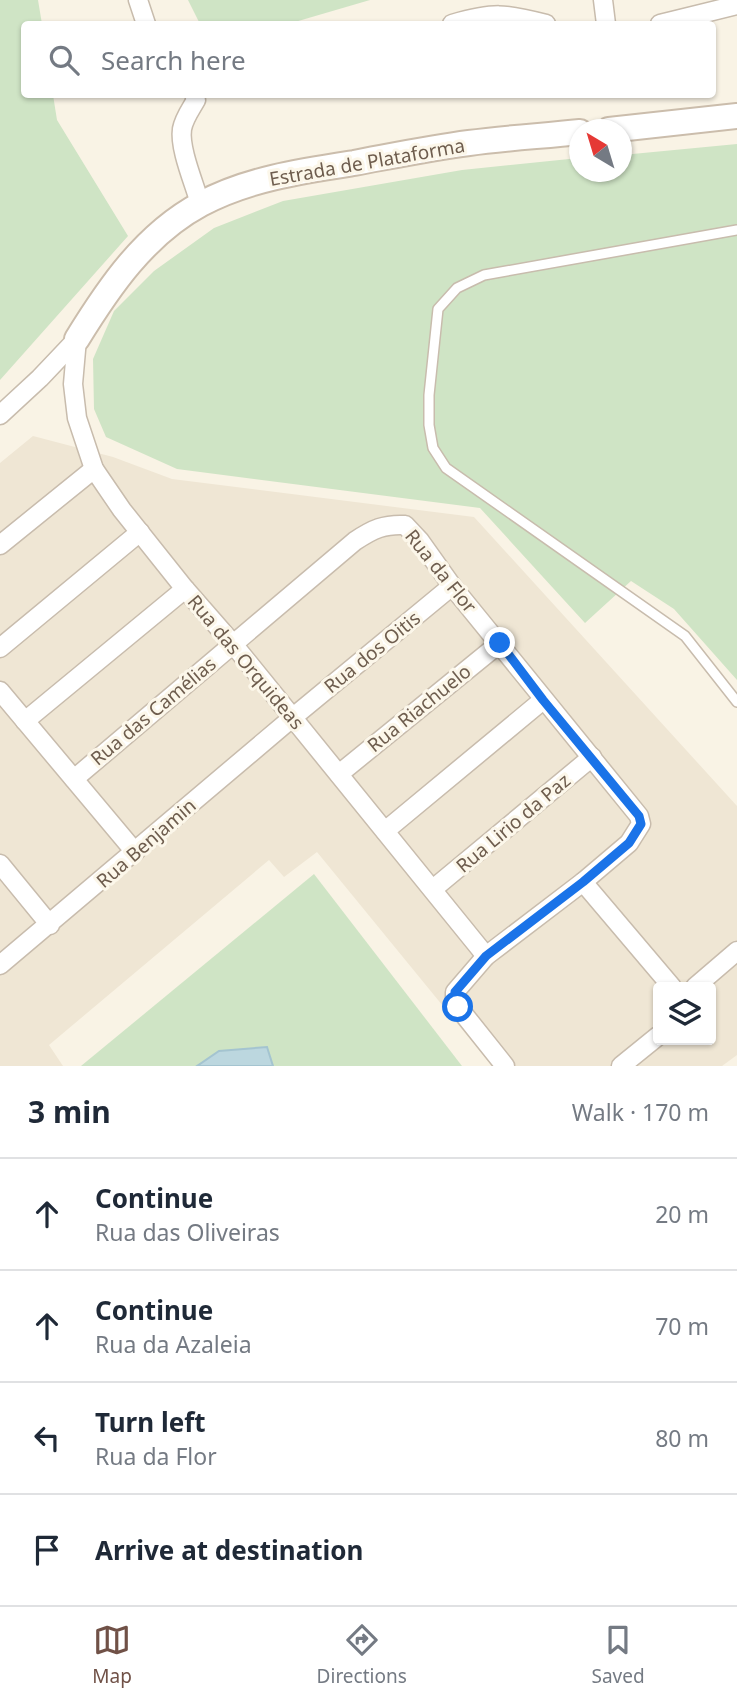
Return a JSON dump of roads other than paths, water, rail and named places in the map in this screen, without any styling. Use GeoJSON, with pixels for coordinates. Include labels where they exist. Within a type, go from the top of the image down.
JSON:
{"type":"FeatureCollection","features":[{"type":"Feature","properties":{"kind":"main road"},"geometry":{"type":"LineString","coordinates":[[632,127],[737,116]]}},
{"type":"Feature","properties":{"kind":"main road","name":"Estrada de Plataforma"},"geometry":{"type":"LineString","coordinates":[[77,339],[104,295],[134,258],[167,227],[200,204],[261,181],[304,171],[468,143],[569,133]]}},
{"type":"Feature","properties":{"kind":"street"},"geometry":{"type":"LineString","coordinates":[[138,0],[145,21]]}},
{"type":"Feature","properties":{"kind":"street"},"geometry":{"type":"LineString","coordinates":[[603,0],[606,21]]}},
{"type":"Feature","properties":{"kind":"street"},"geometry":{"type":"LineString","coordinates":[[672,21],[737,5]]}},
{"type":"Feature","properties":{"kind":"street"},"geometry":{"type":"LineString","coordinates":[[463,21],[484,15],[506,14],[534,21]]}},
{"type":"Feature","properties":{"kind":"street"},"geometry":{"type":"LineString","coordinates":[[200,98],[186,117],[181,132],[200,204]]}},
{"type":"Feature","properties":{"kind":"street","name":"Estrada de Plataforma"},"geometry":{"type":"LineString","coordinates":[[0,415],[77,339]]}},
{"type":"Feature","properties":{"kind":"street","name":"Rua das Orquideas"},"geometry":{"type":"LineString","coordinates":[[77,339],[73,384],[77,418],[94,469],[122,510],[185,589],[233,644],[486,956]]}},
{"type":"Feature","properties":{"kind":"street"},"geometry":{"type":"LineString","coordinates":[[0,545],[94,469]]}},
{"type":"Feature","properties":{"kind":"street","name":"Rua da Flor"},"geometry":{"type":"LineString","coordinates":[[233,644],[355,541],[375,528],[390,524],[405,525],[543,700],[639,816],[641,824],[629,843],[583,882]]}},
{"type":"Feature","properties":{"kind":"street"},"geometry":{"type":"LineString","coordinates":[[0,648],[140,532]]}},
{"type":"Feature","properties":{"kind":"street","name":"Rua dos Oitis"},"geometry":{"type":"LineString","coordinates":[[292,718],[452,586]]}},
{"type":"Feature","properties":{"kind":"street"},"geometry":{"type":"LineString","coordinates":[[25,721],[185,589]]}},
{"type":"Feature","properties":{"kind":"street","name":"Rua Riachuelo"},"geometry":{"type":"LineString","coordinates":[[339,774],[500,643]]}},
{"type":"Feature","properties":{"kind":"street","name":"Rua das Camélias"},"geometry":{"type":"LineString","coordinates":[[74,779],[233,644]]}},
{"type":"Feature","properties":{"kind":"street"},"geometry":{"type":"LineString","coordinates":[[0,691],[135,852]]}},
{"type":"Feature","properties":{"kind":"street"},"geometry":{"type":"LineString","coordinates":[[385,831],[543,700]]}},
{"type":"Feature","properties":{"kind":"street","name":"Rua Benjamin"},"geometry":{"type":"LineString","coordinates":[[0,965],[292,718]]}},
{"type":"Feature","properties":{"kind":"street","name":"Rua Lirio da Paz"},"geometry":{"type":"LineString","coordinates":[[433,889],[592,757]]}},
{"type":"Feature","properties":{"kind":"street"},"geometry":{"type":"LineString","coordinates":[[0,864],[50,925]]}},
{"type":"Feature","properties":{"kind":"street"},"geometry":{"type":"LineString","coordinates":[[505,1066],[458,1007],[455,992],[486,956],[583,882],[668,982]]}},
{"type":"Feature","properties":{"kind":"street"},"geometry":{"type":"LineString","coordinates":[[701,982],[737,951]]}},
{"type":"Feature","properties":{"kind":"street"},"geometry":{"type":"LineString","coordinates":[[621,1066],[653,1040]]}},
{"type":"Feature","properties":{"kind":"lane"},"geometry":{"type":"LineString","coordinates":[[737,230],[484,275],[457,288],[438,309],[429,395],[433,448],[446,468],[685,636],[737,702]]}},
{"type":"Feature","properties":{"kind":"water"},"geometry":{"type":"Polygon","coordinates":[[[267,1047],[273,1066],[197,1066],[219,1051],[267,1047]]]}}]}
